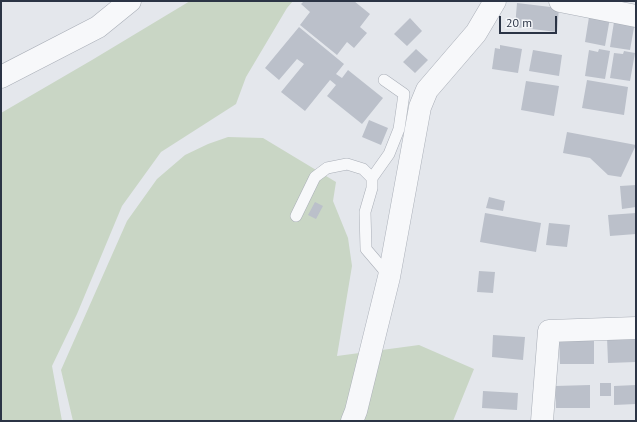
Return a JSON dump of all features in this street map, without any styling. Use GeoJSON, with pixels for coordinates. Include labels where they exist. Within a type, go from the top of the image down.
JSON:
{"type":"FeatureCollection","features":[{"type":"Feature","properties":{"kind":"street"},"geometry":{"type":"LineString","coordinates":[[1,77],[98,27],[130,1]]}},
{"type":"Feature","properties":{"kind":"street"},"geometry":{"type":"LineString","coordinates":[[352,421],[356,411],[389,277],[420,107],[427,90],[476,33],[495,1]]}},
{"type":"Feature","properties":{"kind":"street"},"geometry":{"type":"LineString","coordinates":[[560,1],[636,16]]}},
{"type":"Feature","properties":{"kind":"street"},"geometry":{"type":"LineString","coordinates":[[542,421],[549,331],[636,328]]}},
{"type":"Feature","properties":{"kind":"lane"},"geometry":{"type":"LineString","coordinates":[[384,80],[404,94],[399,129],[389,154],[372,178],[372,188],[365,212],[366,249],[389,277]]}},
{"type":"Feature","properties":{"kind":"lane"},"geometry":{"type":"LineString","coordinates":[[296,216],[315,177],[327,168],[347,164],[363,169],[372,178]]}},
{"type":"Feature","properties":{"kind":"green space"},"geometry":{"type":"Polygon","coordinates":[[[190,1],[293,1],[287,8],[246,77],[236,104],[161,152],[122,206],[77,314],[52,366],[62,421],[1,421],[1,113],[190,1]]]}},
{"type":"Feature","properties":{"kind":"green space"},"geometry":{"type":"Polygon","coordinates":[[[228,137],[263,138],[336,182],[333,201],[348,238],[352,266],[337,356],[419,345],[474,369],[453,421],[73,421],[61,370],[127,221],[157,179],[185,155],[208,144],[228,137]]]}},
{"type":"Feature","properties":{"kind":"building"},"geometry":{"type":"Polygon","coordinates":[[[304,1],[354,1],[370,14],[360,27],[367,33],[354,48],[347,42],[337,55],[300,25],[310,12],[301,4],[304,1]]]}},
{"type":"Feature","properties":{"kind":"building"},"geometry":{"type":"Polygon","coordinates":[[[517,3],[559,8],[557,32],[515,27],[517,3]]]}},
{"type":"Feature","properties":{"kind":"building"},"geometry":{"type":"Polygon","coordinates":[[[589,17],[610,18],[605,46],[585,42],[589,17]]]}},
{"type":"Feature","properties":{"kind":"building"},"geometry":{"type":"Polygon","coordinates":[[[410,18],[422,31],[407,46],[394,34],[410,18]]]}},
{"type":"Feature","properties":{"kind":"building"},"geometry":{"type":"Polygon","coordinates":[[[614,22],[635,22],[630,50],[610,47],[614,22]]]}},
{"type":"Feature","properties":{"kind":"building"},"geometry":{"type":"Polygon","coordinates":[[[299,27],[344,64],[336,74],[342,78],[348,70],[383,98],[362,124],[327,96],[336,85],[330,80],[305,111],[281,92],[304,64],[297,59],[279,80],[265,68],[299,27]]]}},
{"type":"Feature","properties":{"kind":"building"},"geometry":{"type":"Polygon","coordinates":[[[500,45],[522,49],[518,73],[492,69],[495,48],[500,49],[500,45]]]}},
{"type":"Feature","properties":{"kind":"building"},"geometry":{"type":"Polygon","coordinates":[[[416,49],[428,60],[415,73],[403,62],[416,49]]]}},
{"type":"Feature","properties":{"kind":"building"},"geometry":{"type":"Polygon","coordinates":[[[599,49],[610,51],[605,79],[585,76],[589,50],[598,52],[599,49]]]}},
{"type":"Feature","properties":{"kind":"building"},"geometry":{"type":"Polygon","coordinates":[[[533,50],[562,55],[559,76],[529,71],[533,50]]]}},
{"type":"Feature","properties":{"kind":"building"},"geometry":{"type":"Polygon","coordinates":[[[624,51],[635,53],[630,81],[610,78],[614,53],[623,54],[624,51]]]}},
{"type":"Feature","properties":{"kind":"building"},"geometry":{"type":"Polygon","coordinates":[[[587,80],[628,87],[624,115],[582,108],[587,80]]]}},
{"type":"Feature","properties":{"kind":"building"},"geometry":{"type":"Polygon","coordinates":[[[526,81],[559,86],[554,116],[521,110],[526,81]]]}},
{"type":"Feature","properties":{"kind":"building"},"geometry":{"type":"Polygon","coordinates":[[[369,120],[388,128],[381,145],[362,137],[369,120]]]}},
{"type":"Feature","properties":{"kind":"building"},"geometry":{"type":"Polygon","coordinates":[[[567,132],[636,145],[621,177],[608,175],[590,158],[563,153],[567,132]]]}},
{"type":"Feature","properties":{"kind":"building"},"geometry":{"type":"Polygon","coordinates":[[[636,185],[636,207],[622,209],[620,186],[636,185]]]}},
{"type":"Feature","properties":{"kind":"building"},"geometry":{"type":"Polygon","coordinates":[[[489,197],[505,201],[503,211],[486,208],[489,197]]]}},
{"type":"Feature","properties":{"kind":"building"},"geometry":{"type":"Polygon","coordinates":[[[315,202],[323,206],[316,219],[308,215],[315,202]]]}},
{"type":"Feature","properties":{"kind":"building"},"geometry":{"type":"Polygon","coordinates":[[[485,213],[541,223],[536,252],[480,242],[485,213]]]}},
{"type":"Feature","properties":{"kind":"building"},"geometry":{"type":"Polygon","coordinates":[[[636,213],[636,234],[610,236],[608,215],[636,213]]]}},
{"type":"Feature","properties":{"kind":"building"},"geometry":{"type":"Polygon","coordinates":[[[549,223],[570,225],[567,247],[546,245],[549,223]]]}},
{"type":"Feature","properties":{"kind":"building"},"geometry":{"type":"Polygon","coordinates":[[[479,271],[495,272],[493,293],[477,292],[479,271]]]}},
{"type":"Feature","properties":{"kind":"building"},"geometry":{"type":"Polygon","coordinates":[[[493,335],[525,337],[523,360],[492,357],[493,335]]]}},
{"type":"Feature","properties":{"kind":"building"},"geometry":{"type":"Polygon","coordinates":[[[607,337],[636,337],[636,362],[608,363],[607,337]]]}},
{"type":"Feature","properties":{"kind":"building"},"geometry":{"type":"Polygon","coordinates":[[[559,339],[594,339],[594,364],[560,364],[559,339]]]}},
{"type":"Feature","properties":{"kind":"building"},"geometry":{"type":"Polygon","coordinates":[[[600,383],[611,383],[611,396],[600,396],[600,383]]]}},
{"type":"Feature","properties":{"kind":"building"},"geometry":{"type":"Polygon","coordinates":[[[590,385],[590,408],[556,408],[555,386],[590,385]]]}},
{"type":"Feature","properties":{"kind":"building"},"geometry":{"type":"Polygon","coordinates":[[[636,385],[636,404],[614,405],[614,386],[636,385]]]}},
{"type":"Feature","properties":{"kind":"building"},"geometry":{"type":"Polygon","coordinates":[[[483,391],[518,393],[517,410],[482,408],[483,391]]]}}]}
